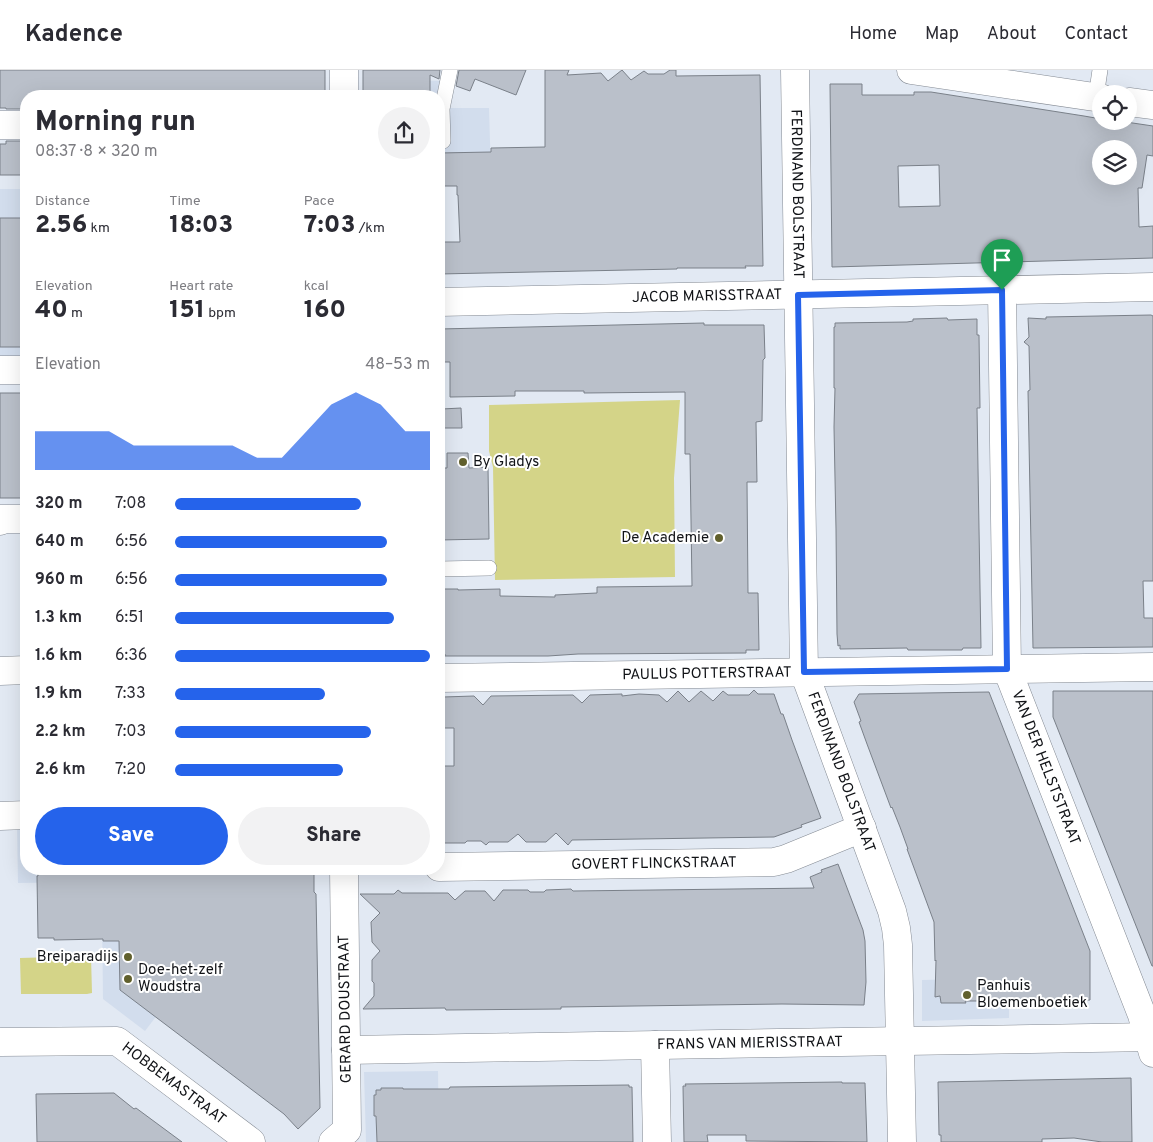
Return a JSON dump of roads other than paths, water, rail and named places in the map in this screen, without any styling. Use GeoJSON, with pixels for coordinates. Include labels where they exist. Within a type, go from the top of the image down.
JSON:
{"type":"FeatureCollection","features":[{"type":"Feature","properties":{"kind":"street"},"geometry":{"type":"LineString","coordinates":[[344,70],[344,90]]}},
{"type":"Feature","properties":{"kind":"street","name":"FERDINAND BOLSTRAAT"},"geometry":{"type":"LineString","coordinates":[[795,70],[804,672],[892,911],[896,928],[898,945],[902,1142]]}},
{"type":"Feature","properties":{"kind":"street"},"geometry":{"type":"LineString","coordinates":[[911,70],[1092,96]]}},
{"type":"Feature","properties":{"kind":"street"},"geometry":{"type":"LineString","coordinates":[[1137,103],[1153,105]]}},
{"type":"Feature","properties":{"kind":"street"},"geometry":{"type":"LineString","coordinates":[[0,125],[20,125]]}},
{"type":"Feature","properties":{"kind":"street","name":"JACOB MARISSTRAAT"},"geometry":{"type":"LineString","coordinates":[[445,302],[1153,287]]}},
{"type":"Feature","properties":{"kind":"street","name":"VAN DER HELSTSTRAAT"},"geometry":{"type":"LineString","coordinates":[[1002,290],[1007,669],[1152,1042]]}},
{"type":"Feature","properties":{"kind":"street"},"geometry":{"type":"LineString","coordinates":[[0,370],[20,370]]}},
{"type":"Feature","properties":{"kind":"street"},"geometry":{"type":"LineString","coordinates":[[0,521],[2,519],[20,519]]}},
{"type":"Feature","properties":{"kind":"street","name":"PAULUS POTTERSTRAAT"},"geometry":{"type":"LineString","coordinates":[[445,678],[1153,667]]}},
{"type":"Feature","properties":{"kind":"street"},"geometry":{"type":"LineString","coordinates":[[0,671],[20,670]]}},
{"type":"Feature","properties":{"kind":"street"},"geometry":{"type":"LineString","coordinates":[[0,816],[20,816]]}},
{"type":"Feature","properties":{"kind":"street","name":"GOVERT FLINCKSTRAAT"},"geometry":{"type":"LineString","coordinates":[[445,867],[774,862],[786,859],[862,828]]}},
{"type":"Feature","properties":{"kind":"street","name":"GERARD DOUSTRAAT"},"geometry":{"type":"LineString","coordinates":[[333,1142],[347,1130],[344,875]]}},
{"type":"Feature","properties":{"kind":"street","name":"HOBBEMASTRAAT"},"geometry":{"type":"LineString","coordinates":[[0,1042],[117,1040],[251,1142]]}},
{"type":"Feature","properties":{"kind":"street","name":"FRANS VAN MIERISSTRAAT"},"geometry":{"type":"LineString","coordinates":[[346,1050],[900,1042],[1152,1042]]}},
{"type":"Feature","properties":{"kind":"street"},"geometry":{"type":"LineString","coordinates":[[655,1045],[657,1142]]}},
{"type":"Feature","properties":{"kind":"lane"},"geometry":{"type":"LineString","coordinates":[[445,94],[450,70]]}},
{"type":"Feature","properties":{"kind":"lane"},"geometry":{"type":"LineString","coordinates":[[1099,85],[1100,70]]}},
{"type":"Feature","properties":{"kind":"lane"},"geometry":{"type":"LineString","coordinates":[[445,569],[489,568]]}},
{"type":"Feature","properties":{"kind":"place","name":"By Gladys"},"geometry":{"type":"Point","coordinates":[463,462]}},
{"type":"Feature","properties":{"kind":"place","name":"De Academie"},"geometry":{"type":"Point","coordinates":[719,538]}},
{"type":"Feature","properties":{"kind":"place","name":"Breiparadijs"},"geometry":{"type":"Point","coordinates":[128,957]}},
{"type":"Feature","properties":{"kind":"place","name":"Doe-het-zelf Woudstra"},"geometry":{"type":"Point","coordinates":[128,979]}},
{"type":"Feature","properties":{"kind":"place","name":"Panhuis Bloemenboetiek"},"geometry":{"type":"Point","coordinates":[967,995]}}]}
